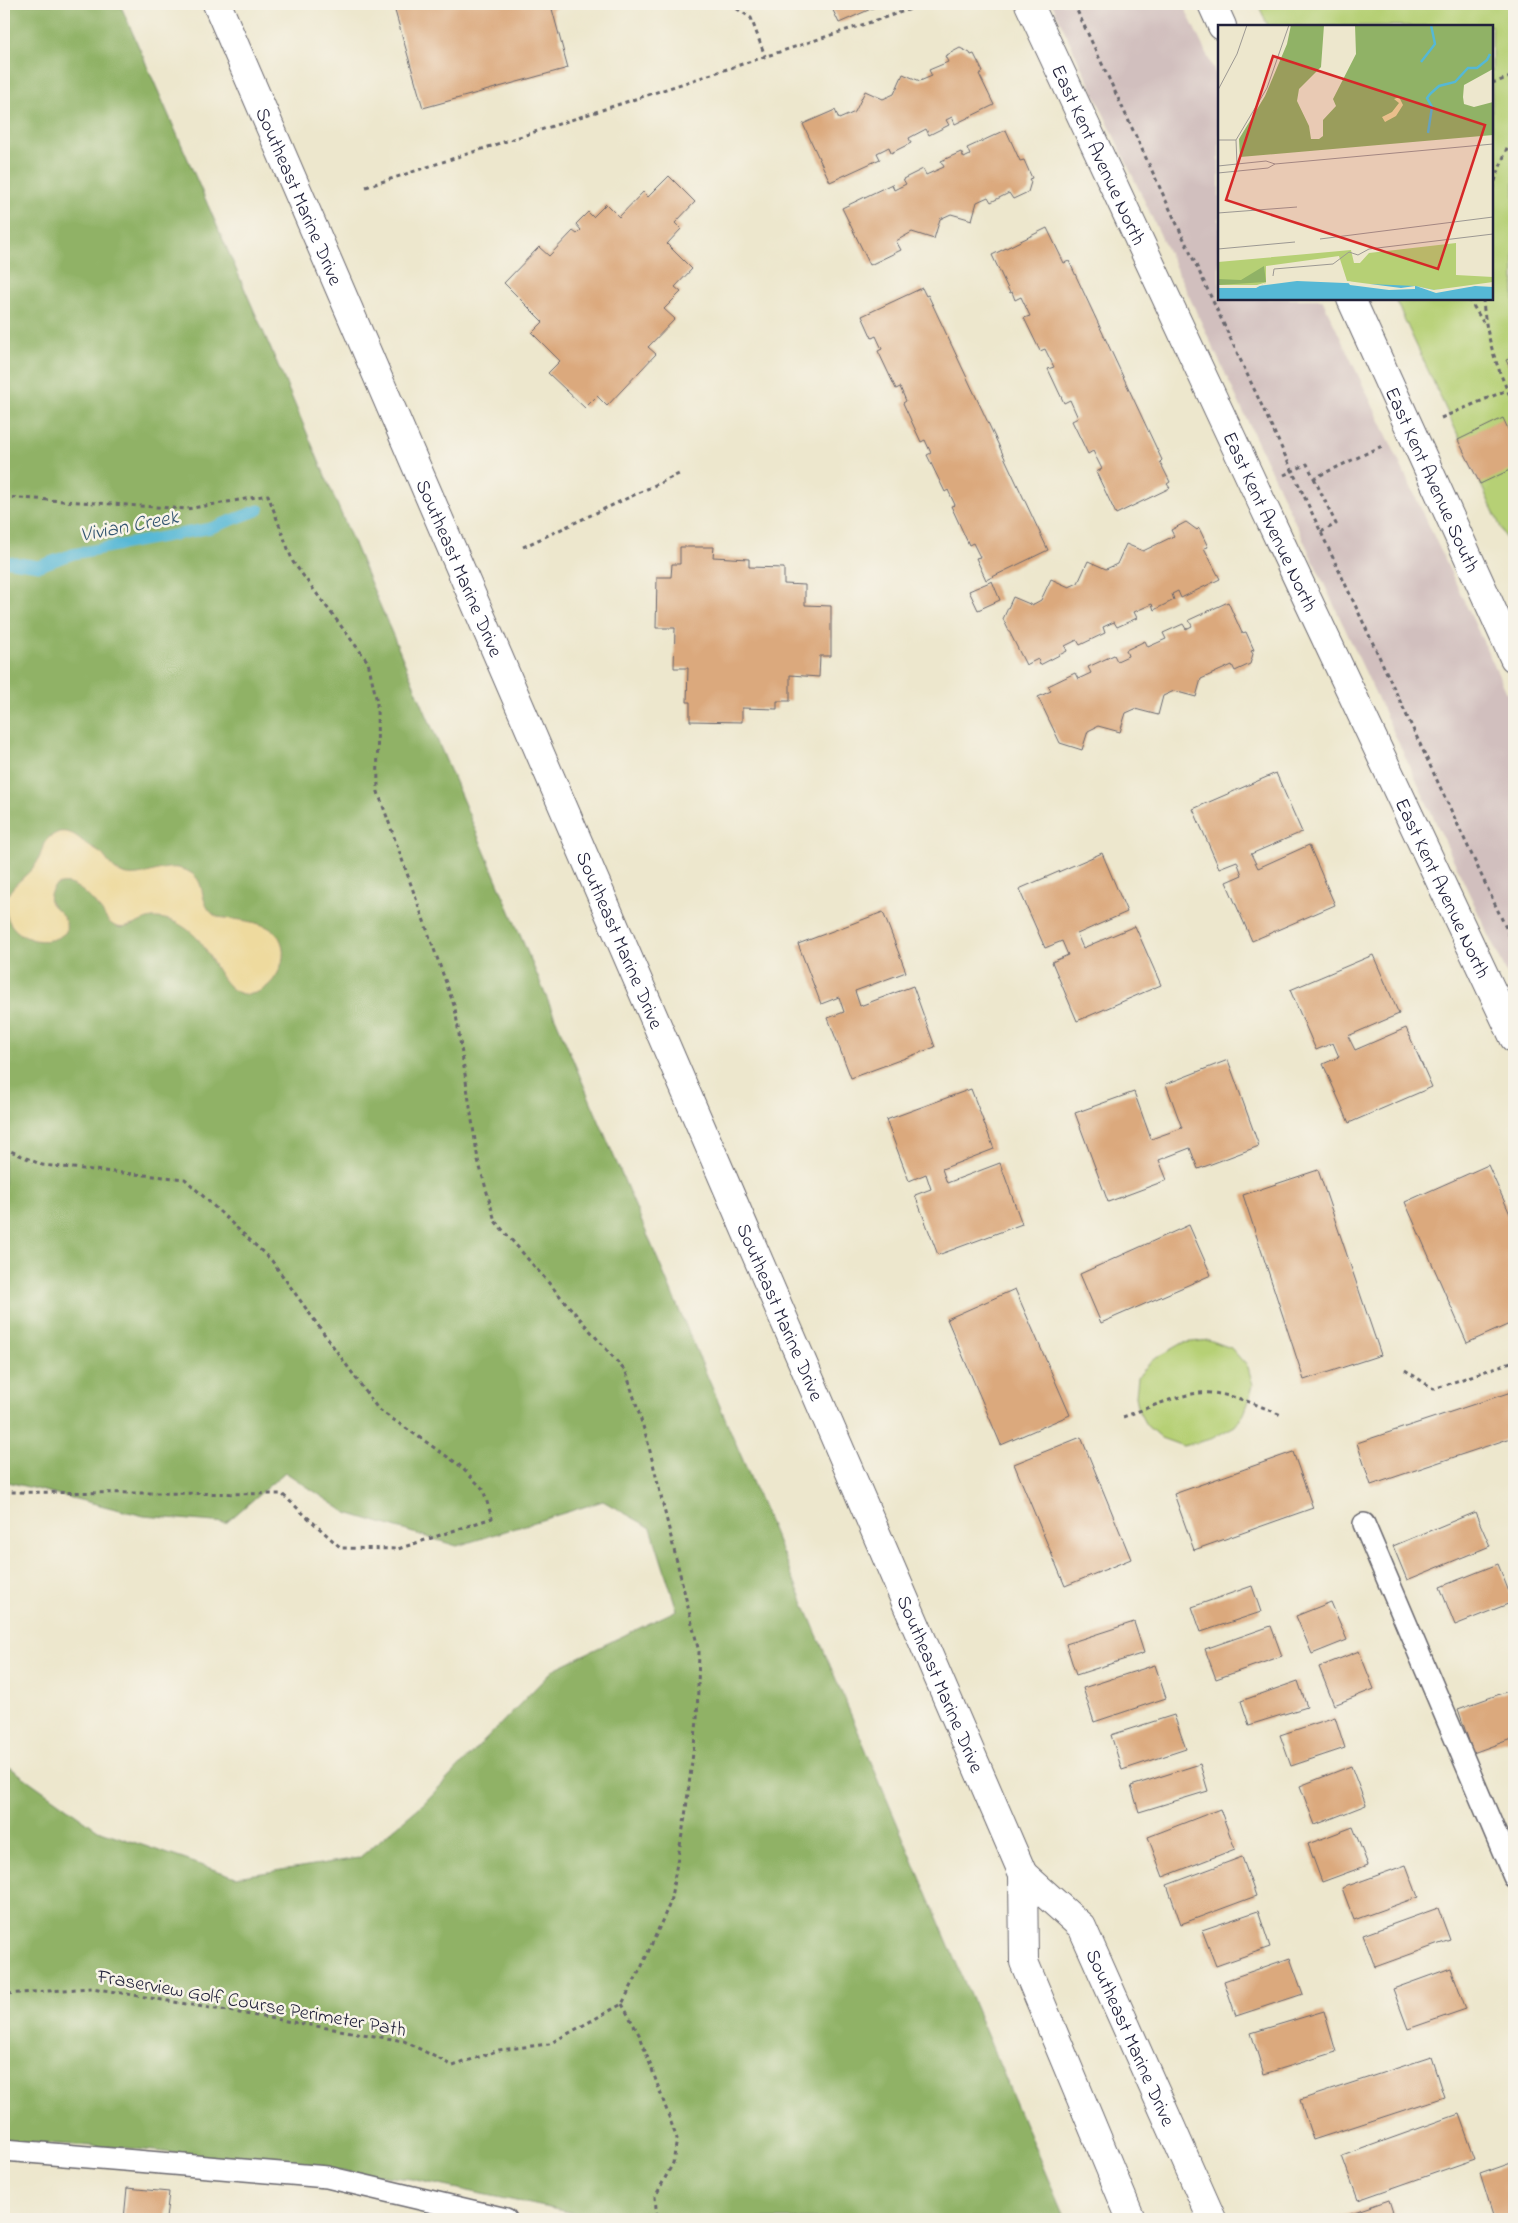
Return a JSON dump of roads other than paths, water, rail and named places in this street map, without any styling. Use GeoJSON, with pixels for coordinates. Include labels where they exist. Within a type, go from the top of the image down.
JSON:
{"type":"FeatureCollection","features":[{"type":"Feature","properties":{"kind":"main road","name":"Southeast Marine Drive"},"geometry":{"type":"LineString","coordinates":[[217,4],[1023,1874],[1024,1962],[1131,2219]]}},
{"type":"Feature","properties":{"kind":"main road","name":"East Kent Avenue North"},"geometry":{"type":"LineString","coordinates":[[1029,4],[1514,1038]]}},
{"type":"Feature","properties":{"kind":"main road"},"geometry":{"type":"LineString","coordinates":[[1212,4],[1222,25]]}},
{"type":"Feature","properties":{"kind":"main road","name":"East Kent Avenue South"},"geometry":{"type":"LineString","coordinates":[[1350,300],[1514,658]]}},
{"type":"Feature","properties":{"kind":"main road","name":"Southeast Marine Drive"},"geometry":{"type":"LineString","coordinates":[[1023,1874],[1082,1927],[1212,2219]]}},
{"type":"Feature","properties":{"kind":"lane"},"geometry":{"type":"LineString","coordinates":[[1364,1524],[1514,1877]]}},
{"type":"Feature","properties":{"kind":"lane"},"geometry":{"type":"LineString","coordinates":[[4,2150],[327,2177],[506,2219]]}},
{"type":"Feature","properties":{"kind":"waterway","name":"Vivian Creek"},"geometry":{"type":"LineString","coordinates":[[4,561],[39,566],[73,554],[211,528],[259,510]]}}]}
